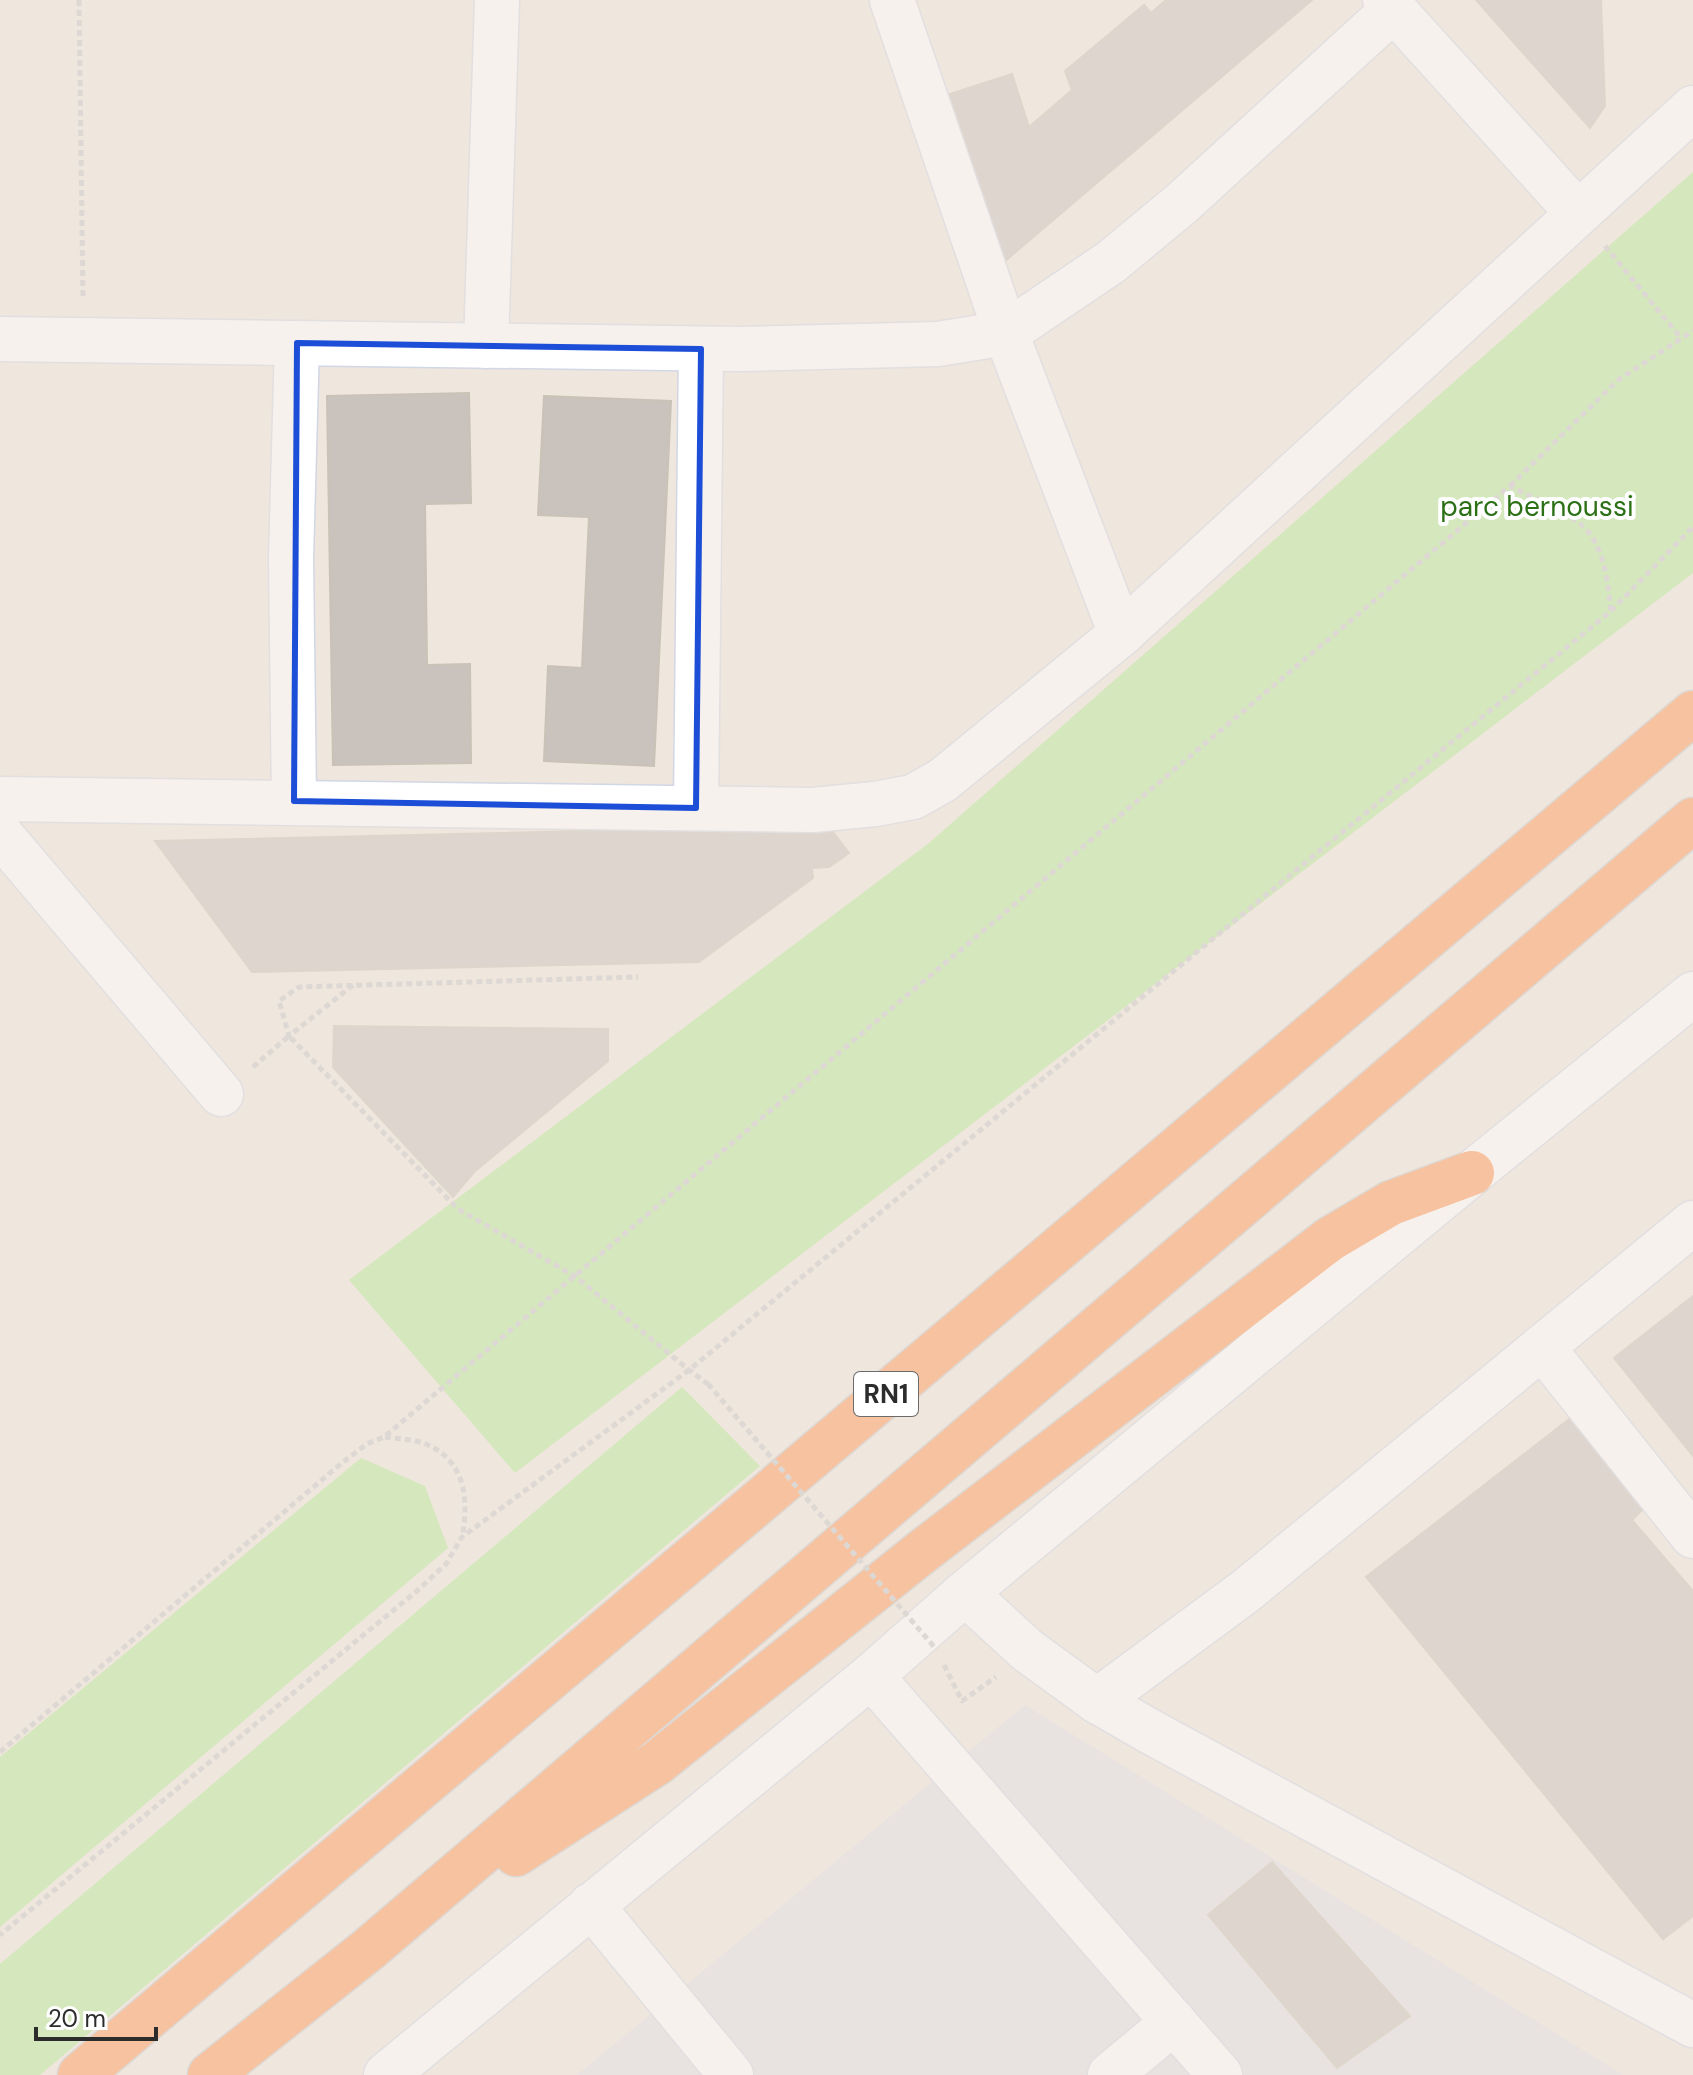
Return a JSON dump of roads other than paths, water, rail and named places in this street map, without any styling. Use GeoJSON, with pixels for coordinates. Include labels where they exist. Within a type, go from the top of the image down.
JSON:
{"type":"FeatureCollection","features":[{"type":"Feature","properties":{"kind":"highway"},"geometry":{"type":"LineString","coordinates":[[1638,759],[1693,706]]}},
{"type":"Feature","properties":{"kind":"highway","name":"RN1"},"geometry":{"type":"LineString","coordinates":[[80,2075],[1693,713]]}},
{"type":"Feature","properties":{"kind":"highway"},"geometry":{"type":"LineString","coordinates":[[210,2075],[369,1949],[1693,820]]}},
{"type":"Feature","properties":{"kind":"highway"},"geometry":{"type":"LineString","coordinates":[[369,1949],[657,1763],[923,1551],[1330,1239],[1391,1203],[1472,1173]]}},
{"type":"Feature","properties":{"kind":"street"},"geometry":{"type":"LineString","coordinates":[[486,346],[497,0]]}},
{"type":"Feature","properties":{"kind":"street"},"geometry":{"type":"LineString","coordinates":[[892,0],[1006,333],[1121,634]]}},
{"type":"Feature","properties":{"kind":"street"},"geometry":{"type":"LineString","coordinates":[[0,339],[701,349],[938,344],[1006,333],[1111,262],[1181,204],[1389,5],[1577,212]]}},
{"type":"Feature","properties":{"kind":"street"},"geometry":{"type":"LineString","coordinates":[[0,799],[813,810],[913,797],[943,780],[1121,634],[1693,108]]}},
{"type":"Feature","properties":{"kind":"street"},"geometry":{"type":"LineString","coordinates":[[294,801],[291,558],[297,343]]}},
{"type":"Feature","properties":{"kind":"street"},"geometry":{"type":"LineString","coordinates":[[696,808],[701,349]]}},
{"type":"Feature","properties":{"kind":"street"},"geometry":{"type":"LineString","coordinates":[[0,834],[221,1094]]}},
{"type":"Feature","properties":{"kind":"street"},"geometry":{"type":"LineString","coordinates":[[386,2075],[871,1676],[965,1593],[1472,1173],[1693,994]]}},
{"type":"Feature","properties":{"kind":"street"},"geometry":{"type":"LineString","coordinates":[[1097,1701],[1247,1590],[1693,1223]]}},
{"type":"Feature","properties":{"kind":"street"},"geometry":{"type":"LineString","coordinates":[[1542,1347],[1693,1536]]}},
{"type":"Feature","properties":{"kind":"street"},"geometry":{"type":"LineString","coordinates":[[965,1593],[1027,1650],[1097,1701],[1693,2025]]}},
{"type":"Feature","properties":{"kind":"street"},"geometry":{"type":"LineString","coordinates":[[871,1676],[1220,2075]]}},
{"type":"Feature","properties":{"kind":"street"},"geometry":{"type":"LineString","coordinates":[[591,1905],[731,2075]]}},
{"type":"Feature","properties":{"kind":"street"},"geometry":{"type":"LineString","coordinates":[[1110,2075],[1174,2022]]}},
{"type":"Feature","properties":{"kind":"park label","name":"parc bernoussi"},"geometry":{"type":"Point","coordinates":[1537,506]}}]}
